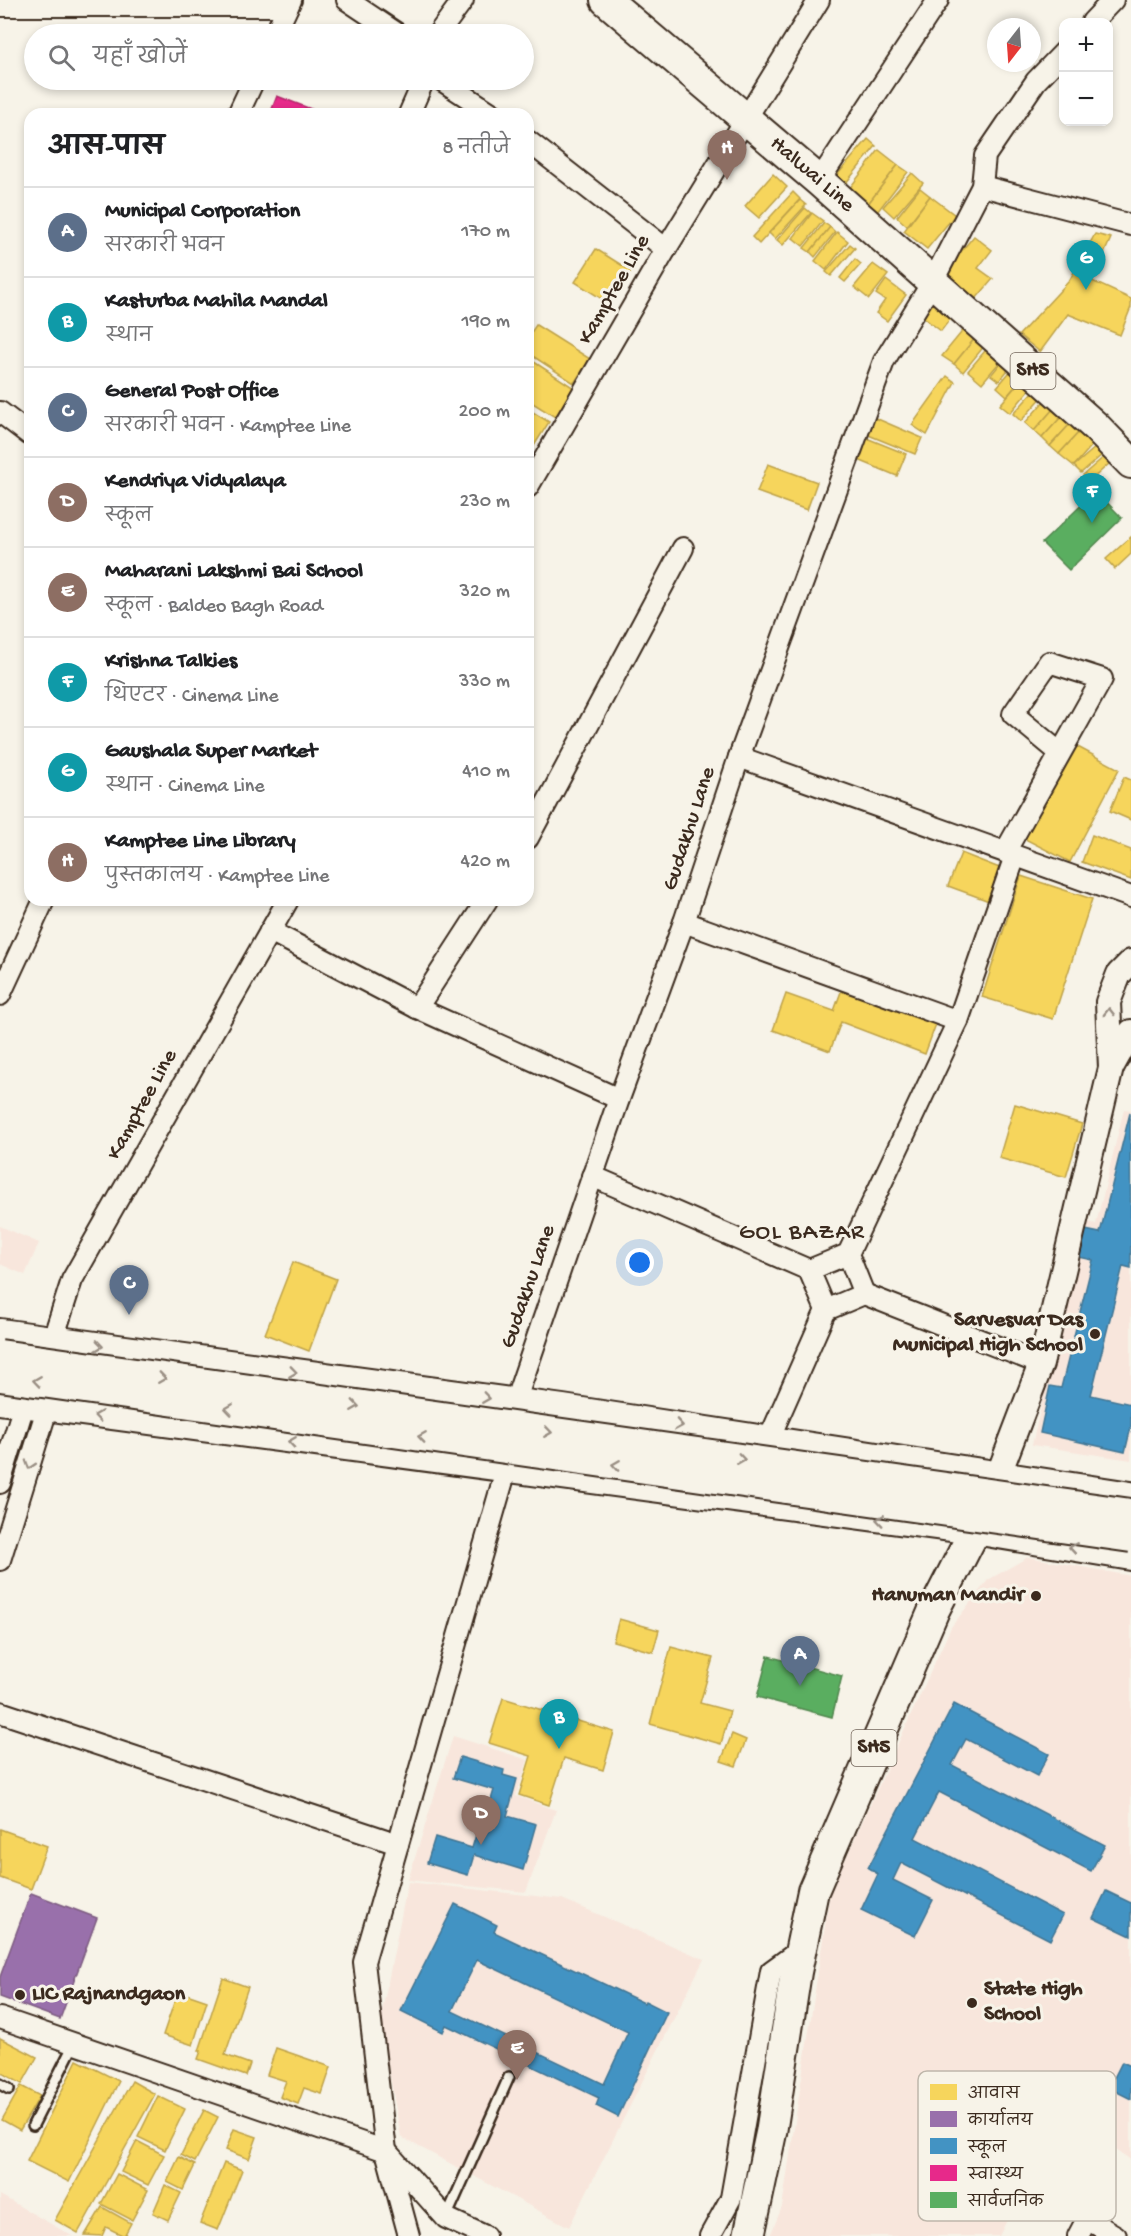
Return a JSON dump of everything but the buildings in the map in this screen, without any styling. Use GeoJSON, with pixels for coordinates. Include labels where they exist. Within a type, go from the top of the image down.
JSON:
{"type":"FeatureCollection","features":[{"type":"Feature","properties":{"kind":"main road","name":"Halwai Line"},"geometry":{"type":"LineString","coordinates":[[606,0],[933,281]]}},
{"type":"Feature","properties":{"kind":"main road","name":"SH5"},"geometry":{"type":"LineString","coordinates":[[933,281],[1096,427],[1131,463]]}},
{"type":"Feature","properties":{"kind":"main road"},"geometry":{"type":"LineString","coordinates":[[0,1354],[1131,1514]]}},
{"type":"Feature","properties":{"kind":"main road"},"geometry":{"type":"LineString","coordinates":[[0,1376],[1131,1537]]}},
{"type":"Feature","properties":{"kind":"main road","name":"SH5"},"geometry":{"type":"LineString","coordinates":[[749,2236],[771,2133],[798,1961],[813,1891],[934,1611],[974,1532]]}},
{"type":"Feature","properties":{"kind":"street"},"geometry":{"type":"LineString","coordinates":[[347,0],[383,24]]}},
{"type":"Feature","properties":{"kind":"street"},"geometry":{"type":"LineString","coordinates":[[445,24],[463,0]]}},
{"type":"Feature","properties":{"kind":"street","name":"Kamptee Line"},"geometry":{"type":"LineString","coordinates":[[534,477],[666,249],[819,0]]}},
{"type":"Feature","properties":{"kind":"street"},"geometry":{"type":"LineString","coordinates":[[819,181],[938,0]]}},
{"type":"Feature","properties":{"kind":"street"},"geometry":{"type":"LineString","coordinates":[[1096,18],[1113,0]]}},
{"type":"Feature","properties":{"kind":"street"},"geometry":{"type":"LineString","coordinates":[[0,6],[290,3],[280,24]]}},
{"type":"Feature","properties":{"kind":"street"},"geometry":{"type":"LineString","coordinates":[[1059,57],[1036,81],[985,156],[982,186],[1131,225]]}},
{"type":"Feature","properties":{"kind":"street"},"geometry":{"type":"LineString","coordinates":[[241,108],[249,90]]}},
{"type":"Feature","properties":{"kind":"street"},"geometry":{"type":"LineString","coordinates":[[412,108],[420,90]]}},
{"type":"Feature","properties":{"kind":"street"},"geometry":{"type":"LineString","coordinates":[[456,90],[484,108]]}},
{"type":"Feature","properties":{"kind":"street"},"geometry":{"type":"LineString","coordinates":[[534,146],[666,249]]}},
{"type":"Feature","properties":{"kind":"street","name":"Gudakhu Lane"},"geometry":{"type":"LineString","coordinates":[[515,1402],[619,1099],[684,922],[738,758],[884,361],[933,281],[982,186]]}},
{"type":"Feature","properties":{"kind":"street"},"geometry":{"type":"LineString","coordinates":[[0,412],[24,430]]}},
{"type":"Feature","properties":{"kind":"street"},"geometry":{"type":"LineString","coordinates":[[534,827],[683,548]]}},
{"type":"Feature","properties":{"kind":"street"},"geometry":{"type":"LineString","coordinates":[[809,1270],[848,1254],[958,1021],[1010,854],[1060,753],[1102,679],[1049,662],[1013,714],[1060,753]]}},
{"type":"Feature","properties":{"kind":"street"},"geometry":{"type":"LineString","coordinates":[[738,758],[1131,897]]}},
{"type":"Feature","properties":{"kind":"street"},"geometry":{"type":"LineString","coordinates":[[0,995],[41,906]]}},
{"type":"Feature","properties":{"kind":"street","name":"Kamptee Line"},"geometry":{"type":"LineString","coordinates":[[53,1339],[72,1280],[285,906]]}},
{"type":"Feature","properties":{"kind":"street"},"geometry":{"type":"LineString","coordinates":[[417,1008],[483,906]]}},
{"type":"Feature","properties":{"kind":"street"},"geometry":{"type":"LineString","coordinates":[[684,922],[958,1021]]}},
{"type":"Feature","properties":{"kind":"street"},"geometry":{"type":"LineString","coordinates":[[270,931],[417,1008],[619,1099]]}},
{"type":"Feature","properties":{"kind":"street"},"geometry":{"type":"LineString","coordinates":[[1111,1068],[1108,1002],[1119,974],[1131,962]]}},
{"type":"Feature","properties":{"kind":"street"},"geometry":{"type":"LineString","coordinates":[[974,1532],[1041,1364],[1111,1068],[1131,1032]]}},
{"type":"Feature","properties":{"kind":"street"},"geometry":{"type":"LineString","coordinates":[[592,1176],[809,1270],[826,1310]]}},
{"type":"Feature","properties":{"kind":"street"},"geometry":{"type":"LineString","coordinates":[[848,1254],[864,1294]]}},
{"type":"Feature","properties":{"kind":"street"},"geometry":{"type":"LineString","coordinates":[[769,1439],[826,1310],[864,1294],[1041,1364]]}},
{"type":"Feature","properties":{"kind":"street"},"geometry":{"type":"LineString","coordinates":[[0,1331],[515,1402],[1131,1494]]}},
{"type":"Feature","properties":{"kind":"street"},"geometry":{"type":"LineString","coordinates":[[0,1402],[974,1532],[1131,1557]]}},
{"type":"Feature","properties":{"kind":"street"},"geometry":{"type":"LineString","coordinates":[[0,1483],[35,1407]]}},
{"type":"Feature","properties":{"kind":"street"},"geometry":{"type":"LineString","coordinates":[[0,1560],[35,1407]]}},
{"type":"Feature","properties":{"kind":"street"},"geometry":{"type":"LineString","coordinates":[[409,2236],[386,2151],[364,1962],[506,1470]]}},
{"type":"Feature","properties":{"kind":"street"},"geometry":{"type":"LineString","coordinates":[[0,1712],[398,1844]]}},
{"type":"Feature","properties":{"kind":"street"},"geometry":{"type":"LineString","coordinates":[[710,2236],[731,2198],[771,1971],[798,1961]]}},
{"type":"Feature","properties":{"kind":"street"},"geometry":{"type":"LineString","coordinates":[[0,2018],[386,2151],[446,2218],[485,2236]]}},
{"type":"Feature","properties":{"kind":"street"},"geometry":{"type":"LineString","coordinates":[[1078,2236],[1086,2221]]}},
{"type":"Feature","properties":{"kind":"street"},"geometry":{"type":"LineString","coordinates":[[1090,2221],[1116,2236]]}},
{"type":"Feature","properties":{"kind":"lane"},"geometry":{"type":"LineString","coordinates":[[33,2125],[74,2044]]}},
{"type":"Feature","properties":{"kind":"lane"},"geometry":{"type":"LineString","coordinates":[[446,2218],[509,2077]]}},
{"type":"Feature","properties":{"kind":"shaded area","name":"Sarvesvar Das Municipal High School"},"geometry":{"type":"Polygon","coordinates":[[[1124,1109],[1131,1110],[1131,1460],[1032,1445],[1085,1221],[1096,1224],[1124,1109]]]}},
{"type":"Feature","properties":{"kind":"shaded area"},"geometry":{"type":"Polygon","coordinates":[[[0,1226],[39,1243],[25,1275],[0,1264],[0,1226]]]}},
{"type":"Feature","properties":{"kind":"shaded area","name":"State High School"},"geometry":{"type":"Polygon","coordinates":[[[1028,1557],[1131,1576],[1131,2160],[1116,2150],[1116,2071],[918,2071],[918,2221],[1007,2221],[999,2236],[770,2236],[782,2207],[830,1893],[951,1627],[988,1580],[1028,1557]]]}},
{"type":"Feature","properties":{"kind":"shaded area"},"geometry":{"type":"Polygon","coordinates":[[[453,1736],[528,1760],[516,1796],[556,1810],[526,1892],[408,1880],[453,1736]]]}},
{"type":"Feature","properties":{"kind":"shaded area"},"geometry":{"type":"Polygon","coordinates":[[[408,1882],[562,1899],[704,1959],[569,2227],[401,2137],[380,2022],[408,1882]]]}},
{"type":"Feature","properties":{"kind":"shaded area"},"geometry":{"type":"Polygon","coordinates":[[[0,2195],[72,2236],[0,2236],[0,2195]]]}},
{"type":"Feature","properties":{"kind":"place","name":"Kamptee Line Library"},"geometry":{"type":"Point","coordinates":[727,180]}},
{"type":"Feature","properties":{"kind":"place","name":"Gaushala Super Market"},"geometry":{"type":"Point","coordinates":[1086,290]}},
{"type":"Feature","properties":{"kind":"place","name":"Krishna Talkies"},"geometry":{"type":"Point","coordinates":[1092,523]}},
{"type":"Feature","properties":{"kind":"place","name":"General Post Office"},"geometry":{"type":"Point","coordinates":[129,1315]}},
{"type":"Feature","properties":{"kind":"place","name":"Sarvesvar Das Municipal High School"},"geometry":{"type":"Point","coordinates":[1095,1334]}},
{"type":"Feature","properties":{"kind":"place","name":"Hanuman Mandir"},"geometry":{"type":"Point","coordinates":[1036,1596]}},
{"type":"Feature","properties":{"kind":"place","name":"Municipal Corporation"},"geometry":{"type":"Point","coordinates":[800,1686]}},
{"type":"Feature","properties":{"kind":"place","name":"Kasturba Mahila Mandal"},"geometry":{"type":"Point","coordinates":[559,1749]}},
{"type":"Feature","properties":{"kind":"place","name":"Kendriya Vidyalaya"},"geometry":{"type":"Point","coordinates":[481,1845]}},
{"type":"Feature","properties":{"kind":"place","name":"LIC Rajnandgaon"},"geometry":{"type":"Point","coordinates":[20,1995]}},
{"type":"Feature","properties":{"kind":"place","name":"State High School"},"geometry":{"type":"Point","coordinates":[972,2003]}},
{"type":"Feature","properties":{"kind":"place","name":"Maharani Lakshmi Bai School"},"geometry":{"type":"Point","coordinates":[517,2080]}},
{"type":"Feature","properties":{"kind":"district","name":"GOL BAZAR"},"geometry":{"type":"Point","coordinates":[802,1233]}}]}
